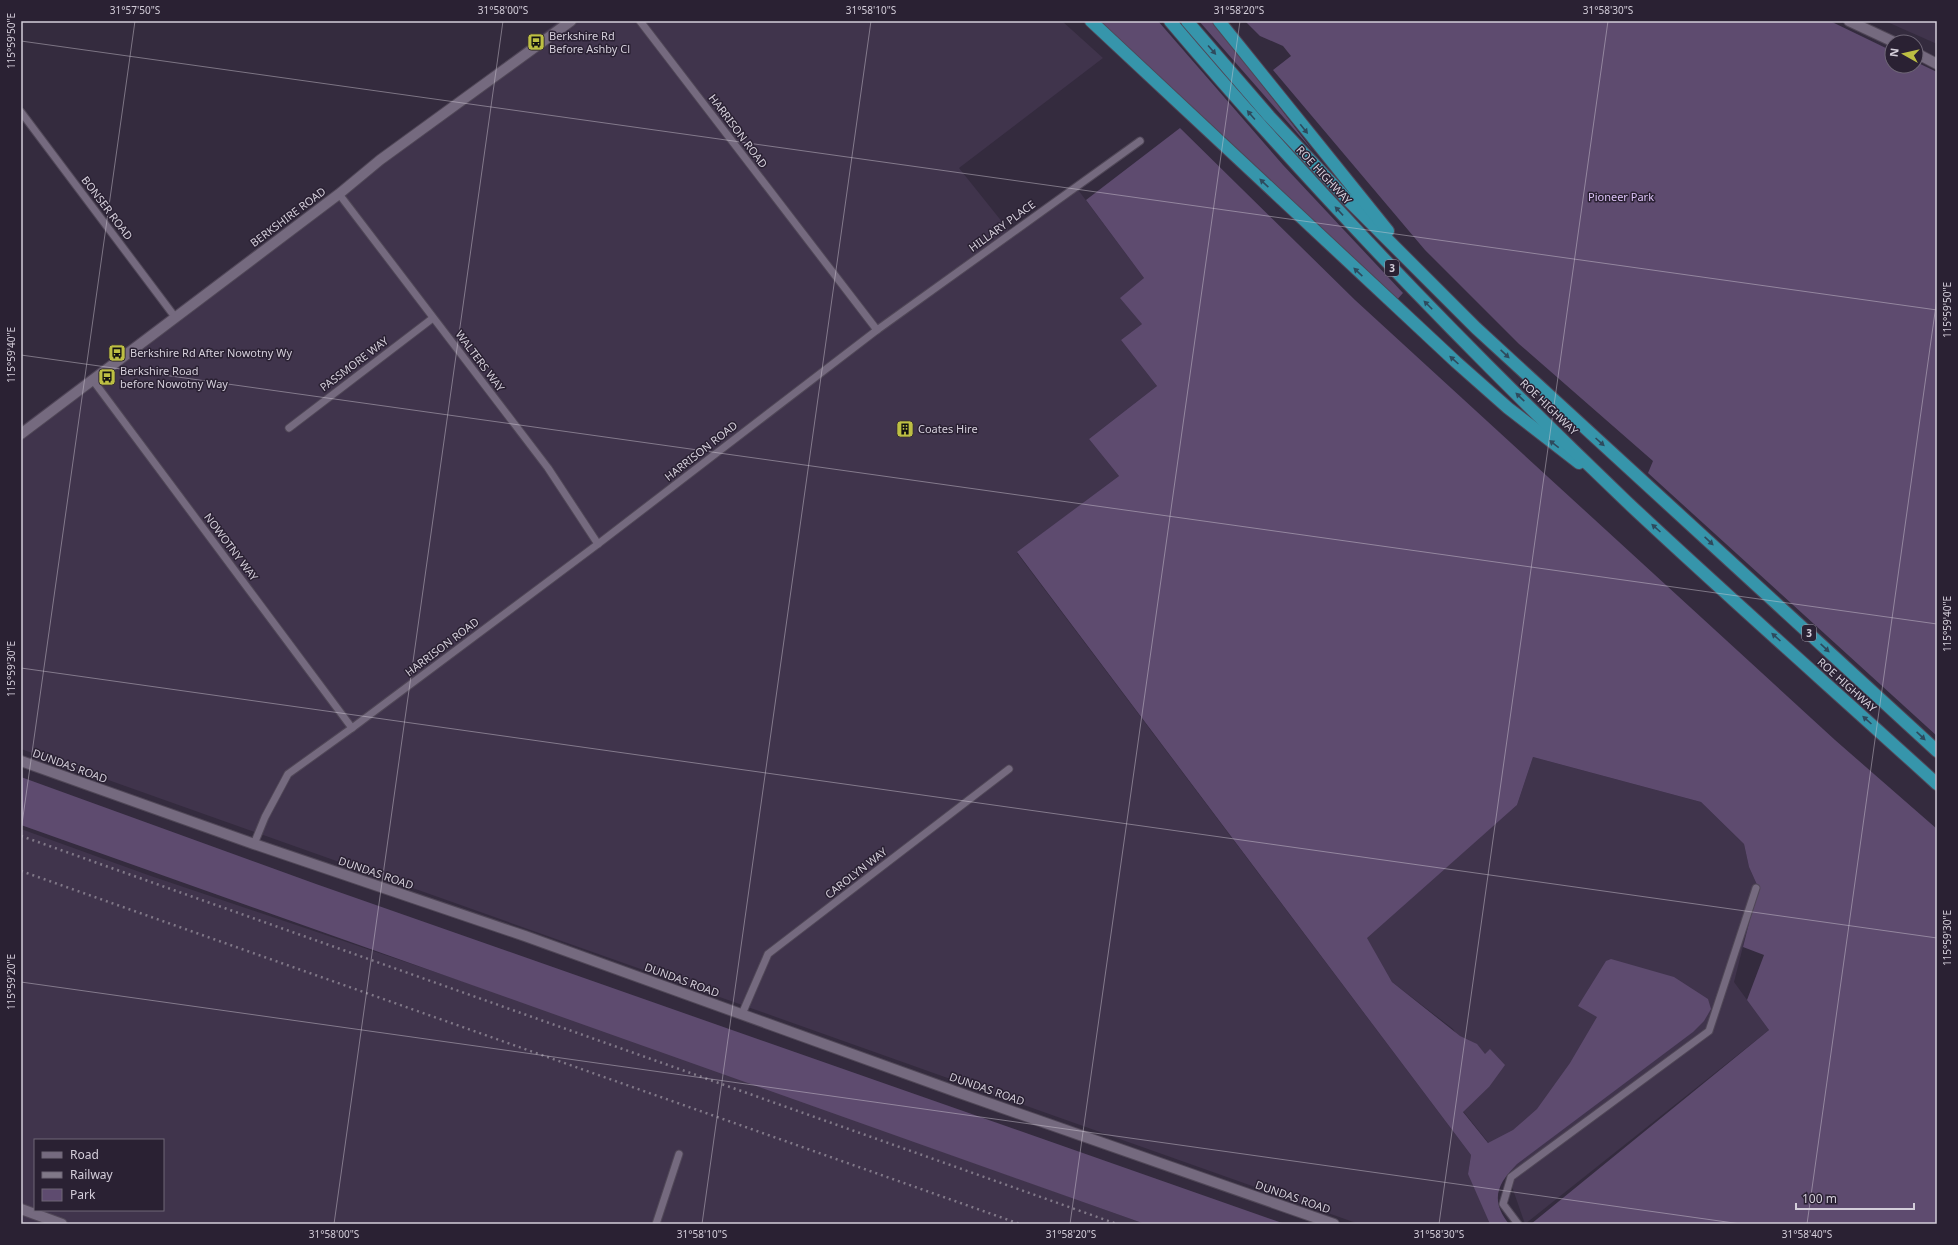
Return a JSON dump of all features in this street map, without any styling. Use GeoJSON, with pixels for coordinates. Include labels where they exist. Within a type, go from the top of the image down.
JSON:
{"type":"FeatureCollection","features":[{"type":"Feature","properties":{"kind":"highway"},"geometry":{"type":"LineString","coordinates":[[1091,21],[1354,268],[1482,385],[1508,408],[1628,502]]}},
{"type":"Feature","properties":{"kind":"highway","name":"ROE HIGHWAY"},"geometry":{"type":"LineString","coordinates":[[1170,21],[1266,132],[1403,280],[1480,358],[1628,502],[1937,784]]}},
{"type":"Feature","properties":{"kind":"highway","name":"ROE HIGHWAY"},"geometry":{"type":"LineString","coordinates":[[1187,21],[1269,116],[1416,269],[1538,386],[1937,750]]}},
{"type":"Feature","properties":{"kind":"highway"},"geometry":{"type":"LineString","coordinates":[[1219,21],[1289,110],[1368,206],[1416,269]]}},
{"type":"Feature","properties":{"kind":"main road","name":"BERKSHIRE ROAD"},"geometry":{"type":"LineString","coordinates":[[21,434],[339,194],[380,160],[571,21]]}},
{"type":"Feature","properties":{"kind":"main road"},"geometry":{"type":"LineString","coordinates":[[1849,21],[1884,37]]}},
{"type":"Feature","properties":{"kind":"main road"},"geometry":{"type":"LineString","coordinates":[[1924,57],[1937,64]]}},
{"type":"Feature","properties":{"kind":"main road","name":"DUNDAS ROAD"},"geometry":{"type":"LineString","coordinates":[[21,761],[254,844],[525,936],[1334,1224]]}},
{"type":"Feature","properties":{"kind":"main road"},"geometry":{"type":"LineString","coordinates":[[21,1210],[62,1224]]}},
{"type":"Feature","properties":{"kind":"street","name":"HARRISON ROAD"},"geometry":{"type":"LineString","coordinates":[[254,844],[265,817],[288,774],[598,544],[877,330],[640,21]]}},
{"type":"Feature","properties":{"kind":"street","name":"BONSER ROAD"},"geometry":{"type":"LineString","coordinates":[[21,112],[175,317]]}},
{"type":"Feature","properties":{"kind":"street","name":"HILLARY PLACE"},"geometry":{"type":"LineString","coordinates":[[877,330],[1140,141]]}},
{"type":"Feature","properties":{"kind":"street","name":"WALTERS WAY"},"geometry":{"type":"LineString","coordinates":[[339,194],[548,468],[598,544]]}},
{"type":"Feature","properties":{"kind":"street","name":"PASSMORE WAY"},"geometry":{"type":"LineString","coordinates":[[289,428],[433,318]]}},
{"type":"Feature","properties":{"kind":"street","name":"NOWOTNY WAY"},"geometry":{"type":"LineString","coordinates":[[92,379],[352,728]]}},
{"type":"Feature","properties":{"kind":"street","name":"CAROLYN WAY"},"geometry":{"type":"LineString","coordinates":[[742,1014],[768,954],[1009,769]]}},
{"type":"Feature","properties":{"kind":"street"},"geometry":{"type":"LineString","coordinates":[[1518,1224],[1503,1204],[1511,1177],[1709,1031],[1756,888]]}},
{"type":"Feature","properties":{"kind":"street"},"geometry":{"type":"LineString","coordinates":[[656,1224],[679,1154]]}},
{"type":"Feature","properties":{"kind":"shaded area"},"geometry":{"type":"Polygon","coordinates":[[[559,21],[1062,21],[1103,58],[959,168],[1011,233],[1076,187],[1144,278],[1142,324],[1121,340],[1157,386],[1089,439],[1119,476],[1017,553],[1471,1155],[1468,1174],[1503,1224],[1359,1224],[21,749],[21,426],[559,21]]]}},
{"type":"Feature","properties":{"kind":"shaded area"},"geometry":{"type":"Polygon","coordinates":[[[1885,21],[1937,21],[1937,44],[1924,38],[1924,34],[1914,34],[1885,21]]]}},
{"type":"Feature","properties":{"kind":"shaded area"},"geometry":{"type":"Polygon","coordinates":[[[1533,757],[1701,802],[1744,844],[1749,867],[1758,887],[1734,982],[1769,1030],[1525,1224],[1503,1161],[1463,1111],[1489,1087],[1453,1029],[1392,982],[1366,937],[1517,805],[1533,757]]]}},
{"type":"Feature","properties":{"kind":"shaded area"},"geometry":{"type":"Polygon","coordinates":[[[21,829],[148,875],[530,1004],[1145,1224],[21,1224],[21,829]]]}},
{"type":"Feature","properties":{"kind":"green space"},"geometry":{"type":"Polygon","coordinates":[[[1098,21],[1158,21],[1283,165],[1403,293],[1395,302],[1098,21]]]}},
{"type":"Feature","properties":{"kind":"green space"},"geometry":{"type":"Polygon","coordinates":[[[1199,21],[1213,21],[1313,151],[1199,21]]]}},
{"type":"Feature","properties":{"kind":"green space","name":"Pioneer Park"},"geometry":{"type":"Polygon","coordinates":[[[1245,21],[1830,21],[1884,47],[1884,74],[1924,74],[1924,66],[1937,72],[1937,736],[1648,473],[1653,461],[1519,344],[1425,250],[1273,70],[1291,56],[1283,46],[1260,36],[1245,21]]]}},
{"type":"Feature","properties":{"kind":"green space"},"geometry":{"type":"Polygon","coordinates":[[[1180,128],[1355,300],[1835,740],[1937,829],[1937,1224],[1531,1224],[1769,1030],[1747,1000],[1764,955],[1743,947],[1758,887],[1749,867],[1744,844],[1701,802],[1533,757],[1517,805],[1367,938],[1392,982],[1460,1036],[1477,1044],[1485,1054],[1490,1049],[1505,1065],[1489,1087],[1463,1112],[1488,1143],[1513,1130],[1537,1109],[1570,1063],[1597,1017],[1578,1006],[1606,961],[1611,959],[1674,977],[1708,999],[1711,1009],[1704,1021],[1693,1032],[1517,1164],[1505,1178],[1498,1192],[1499,1207],[1509,1224],[1490,1224],[1468,1174],[1471,1155],[1017,552],[1119,476],[1089,439],[1157,386],[1121,340],[1142,324],[1120,298],[1144,278],[1086,200],[1180,128]]]}},
{"type":"Feature","properties":{"kind":"green space"},"geometry":{"type":"Polygon","coordinates":[[[21,777],[316,884],[1285,1224],[1145,1224],[21,825],[21,777]]]}},
{"type":"Feature","properties":{"kind":"railway"},"geometry":{"type":"LineString","coordinates":[[21,836],[1117,1224]]}},
{"type":"Feature","properties":{"kind":"railway"},"geometry":{"type":"LineString","coordinates":[[21,871],[1020,1224]]}},
{"type":"Feature","properties":{"kind":"place","name":"Berkshire Rd Before Ashby Cl"},"geometry":{"type":"Point","coordinates":[536,42]}},
{"type":"Feature","properties":{"kind":"place","name":"Berkshire Rd After Nowotny Wy"},"geometry":{"type":"Point","coordinates":[117,353]}},
{"type":"Feature","properties":{"kind":"place","name":"Berkshire Road before Nowotny Way"},"geometry":{"type":"Point","coordinates":[107,377]}},
{"type":"Feature","properties":{"kind":"place","name":"Coates Hire"},"geometry":{"type":"Point","coordinates":[905,429]}}]}
